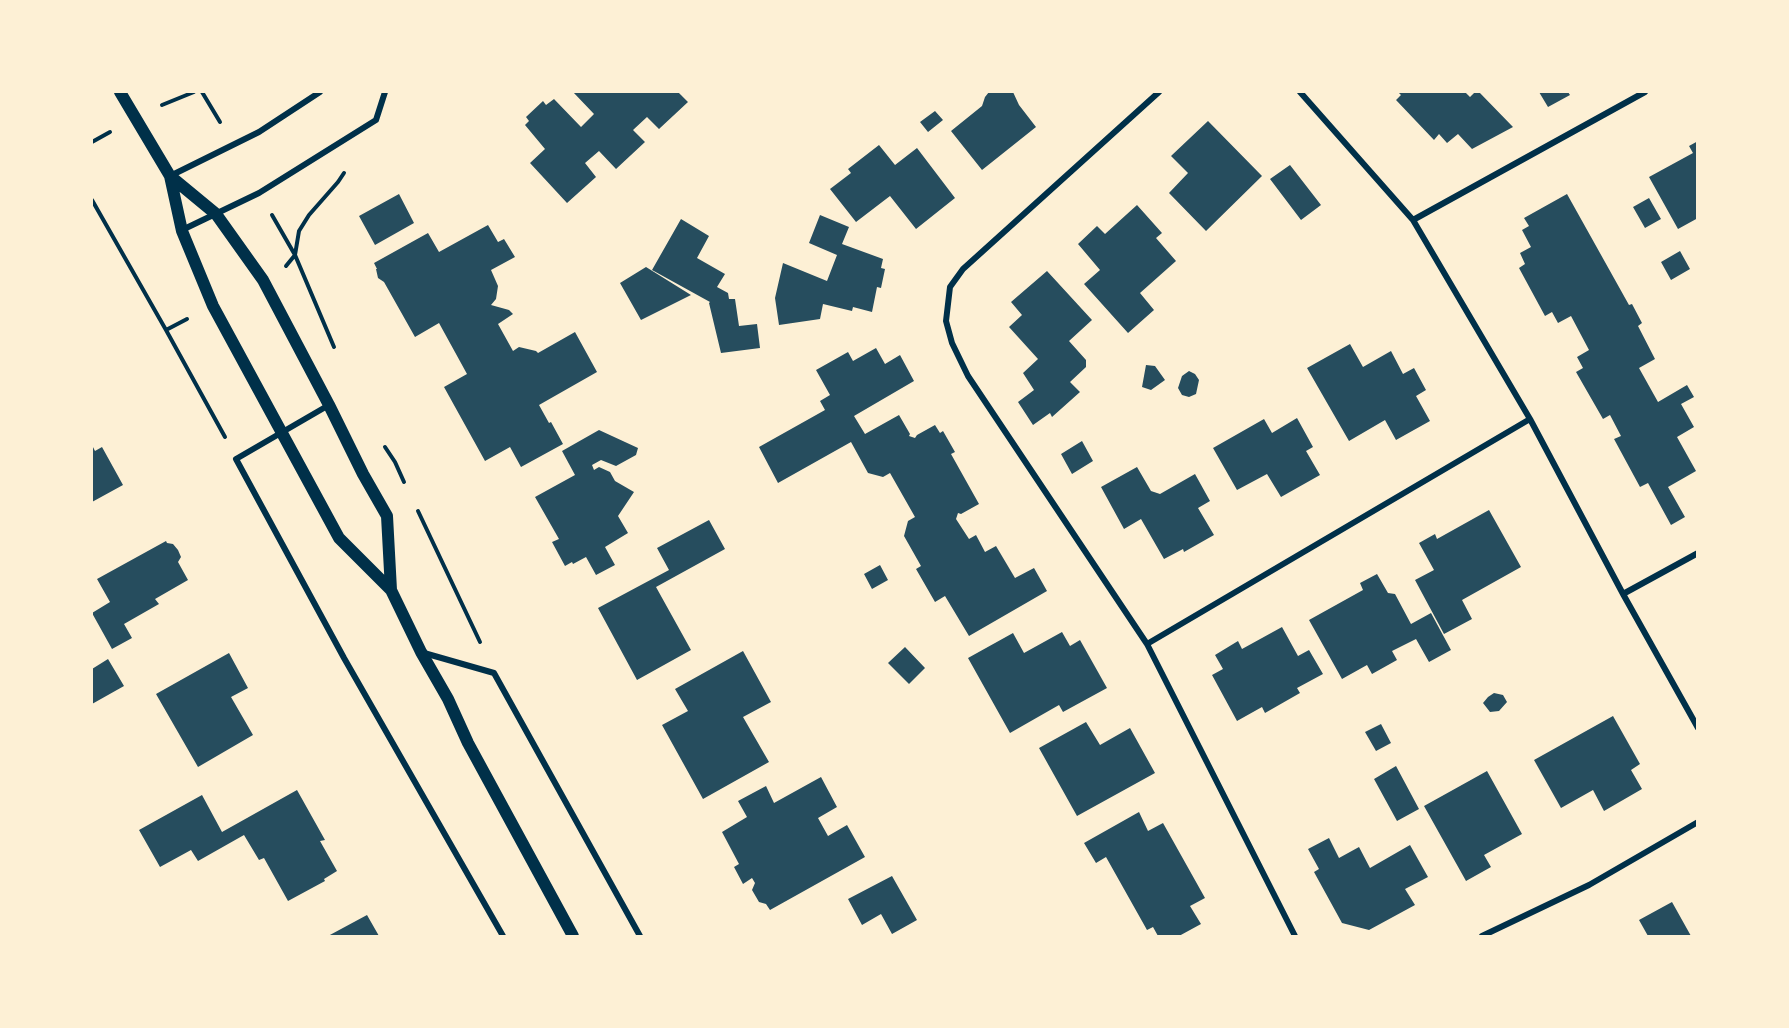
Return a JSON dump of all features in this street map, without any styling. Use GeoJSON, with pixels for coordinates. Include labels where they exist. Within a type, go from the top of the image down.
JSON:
{"type":"FeatureCollection","features":[{"type":"Feature","properties":{"kind":"main road"},"geometry":{"type":"LineString","coordinates":[[120,92],[170,176],[182,231],[213,306],[339,538],[391,590],[421,652],[448,699],[468,743],[573,936]]}},
{"type":"Feature","properties":{"kind":"main road"},"geometry":{"type":"LineString","coordinates":[[170,176],[216,214],[263,280],[387,516],[391,590]]}},
{"type":"Feature","properties":{"kind":"street"},"geometry":{"type":"LineString","coordinates":[[170,176],[260,132],[320,92]]}},
{"type":"Feature","properties":{"kind":"street"},"geometry":{"type":"LineString","coordinates":[[182,231],[259,193],[376,120],[385,92]]}},
{"type":"Feature","properties":{"kind":"street"},"geometry":{"type":"LineString","coordinates":[[1159,92],[963,268],[950,287],[946,321],[952,344],[968,376],[1148,644],[1294,936]]}},
{"type":"Feature","properties":{"kind":"street"},"geometry":{"type":"LineString","coordinates":[[1300,92],[1413,220],[1530,419],[1623,594],[1698,728]]}},
{"type":"Feature","properties":{"kind":"street"},"geometry":{"type":"LineString","coordinates":[[1413,220],[1645,92]]}},
{"type":"Feature","properties":{"kind":"street"},"geometry":{"type":"LineString","coordinates":[[329,405],[236,459],[344,657],[503,936]]}},
{"type":"Feature","properties":{"kind":"street"},"geometry":{"type":"LineString","coordinates":[[1148,644],[1530,419]]}},
{"type":"Feature","properties":{"kind":"street"},"geometry":{"type":"LineString","coordinates":[[1623,594],[1698,553]]}},
{"type":"Feature","properties":{"kind":"street"},"geometry":{"type":"LineString","coordinates":[[421,652],[494,673],[640,936]]}},
{"type":"Feature","properties":{"kind":"street"},"geometry":{"type":"LineString","coordinates":[[1482,936],[1589,885],[1698,822]]}},
{"type":"Feature","properties":{"kind":"path"},"geometry":{"type":"LineString","coordinates":[[263,280],[284,269],[295,255],[299,231],[309,215],[338,182],[349,164]]}},
{"type":"Feature","properties":{"kind":"path"},"geometry":{"type":"LineString","coordinates":[[92,200],[236,459]]}},
{"type":"Feature","properties":{"kind":"path"},"geometry":{"type":"LineString","coordinates":[[166,330],[213,306]]}},
{"type":"Feature","properties":{"kind":"building"},"geometry":{"type":"Polygon","coordinates":[[[573,92],[678,92],[688,102],[659,129],[647,117],[633,130],[645,142],[616,169],[599,151],[585,163],[596,177],[567,203],[530,163],[545,149],[525,125],[529,121],[526,117],[543,101],[546,105],[554,99],[581,127],[594,114],[573,92]]]}},
{"type":"Feature","properties":{"kind":"building"},"geometry":{"type":"Polygon","coordinates":[[[989,92],[1013,92],[1019,105],[1036,127],[982,170],[951,131],[982,106],[989,92]]]}},
{"type":"Feature","properties":{"kind":"building"},"geometry":{"type":"Polygon","coordinates":[[[1398,92],[1465,92],[1470,97],[1475,92],[1479,92],[1513,127],[1472,149],[1458,134],[1447,143],[1439,134],[1434,140],[1396,100],[1401,95],[1398,92]]]}},
{"type":"Feature","properties":{"kind":"building"},"geometry":{"type":"Polygon","coordinates":[[[1539,92],[1568,92],[1570,95],[1548,107],[1539,92]]]}},
{"type":"Feature","properties":{"kind":"building"},"geometry":{"type":"Polygon","coordinates":[[[935,111],[943,120],[928,132],[920,122],[935,111]]]}},
{"type":"Feature","properties":{"kind":"building"},"geometry":{"type":"Polygon","coordinates":[[[1208,121],[1262,176],[1206,231],[1169,193],[1188,173],[1171,156],[1208,121]]]}},
{"type":"Feature","properties":{"kind":"building"},"geometry":{"type":"Polygon","coordinates":[[[1698,141],[1698,218],[1678,229],[1649,177],[1693,153],[1689,146],[1698,141]]]}},
{"type":"Feature","properties":{"kind":"building"},"geometry":{"type":"Polygon","coordinates":[[[879,145],[895,165],[917,148],[955,198],[916,229],[890,196],[856,222],[830,189],[851,173],[848,169],[879,145]]]}},
{"type":"Feature","properties":{"kind":"building"},"geometry":{"type":"Polygon","coordinates":[[[1290,165],[1321,205],[1301,220],[1270,179],[1290,165]]]}},
{"type":"Feature","properties":{"kind":"building"},"geometry":{"type":"Polygon","coordinates":[[[399,194],[414,223],[375,245],[359,216],[399,194]]]}},
{"type":"Feature","properties":{"kind":"building"},"geometry":{"type":"Polygon","coordinates":[[[1567,194],[1629,305],[1632,304],[1642,323],[1638,326],[1655,359],[1639,368],[1658,402],[1687,385],[1694,397],[1681,404],[1694,427],[1677,437],[1696,471],[1668,487],[1685,517],[1671,525],[1648,483],[1640,487],[1614,439],[1621,436],[1610,415],[1603,419],[1576,372],[1583,368],[1577,357],[1589,350],[1571,316],[1558,323],[1552,312],[1545,316],[1519,268],[1525,264],[1520,253],[1531,247],[1522,230],[1529,226],[1524,218],[1567,194]]]}},
{"type":"Feature","properties":{"kind":"building"},"geometry":{"type":"Polygon","coordinates":[[[1649,198],[1661,219],[1645,228],[1633,207],[1649,198]]]}},
{"type":"Feature","properties":{"kind":"building"},"geometry":{"type":"Polygon","coordinates":[[[1137,205],[1162,233],[1156,238],[1176,261],[1140,293],[1154,310],[1128,333],[1084,284],[1100,270],[1078,244],[1097,226],[1105,234],[1137,205]]]}},
{"type":"Feature","properties":{"kind":"building"},"geometry":{"type":"Polygon","coordinates":[[[820,215],[849,227],[842,244],[883,259],[881,268],[885,269],[881,288],[877,287],[872,312],[853,307],[852,311],[823,304],[820,319],[779,325],[775,298],[783,263],[827,281],[837,255],[809,243],[820,215]]]}},
{"type":"Feature","properties":{"kind":"building"},"geometry":{"type":"Polygon","coordinates":[[[681,219],[709,236],[697,258],[725,274],[717,287],[728,293],[729,299],[735,299],[739,326],[757,324],[760,348],[721,353],[710,302],[652,270],[681,219]]]}},
{"type":"Feature","properties":{"kind":"building"},"geometry":{"type":"Polygon","coordinates":[[[488,225],[498,242],[504,239],[515,257],[491,270],[498,286],[496,299],[491,305],[509,310],[513,314],[498,324],[513,351],[519,347],[538,353],[575,332],[597,372],[539,405],[563,444],[521,467],[510,447],[485,461],[444,387],[467,374],[439,323],[415,337],[384,282],[378,278],[374,263],[428,233],[439,252],[488,225]]]}},
{"type":"Feature","properties":{"kind":"building"},"geometry":{"type":"Polygon","coordinates":[[[1680,251],[1690,269],[1671,280],[1661,262],[1680,251]]]}},
{"type":"Feature","properties":{"kind":"building"},"geometry":{"type":"Polygon","coordinates":[[[646,267],[691,295],[641,320],[620,283],[646,267]]]}},
{"type":"Feature","properties":{"kind":"building"},"geometry":{"type":"Polygon","coordinates":[[[1047,271],[1092,320],[1069,341],[1086,360],[1086,367],[1070,382],[1080,392],[1052,417],[1050,413],[1033,425],[1018,402],[1034,390],[1023,373],[1038,359],[1009,327],[1022,315],[1011,302],[1047,271]]]}},
{"type":"Feature","properties":{"kind":"building"},"geometry":{"type":"Polygon","coordinates":[[[1350,344],[1363,367],[1391,351],[1403,374],[1414,368],[1426,390],[1416,396],[1430,421],[1396,440],[1385,420],[1349,441],[1307,368],[1350,344]]]}},
{"type":"Feature","properties":{"kind":"building"},"geometry":{"type":"Polygon","coordinates":[[[876,348],[885,364],[900,355],[914,381],[854,416],[865,434],[899,415],[909,436],[915,438],[935,425],[940,433],[943,431],[955,452],[951,454],[979,504],[961,514],[958,513],[956,519],[969,539],[976,535],[985,552],[996,546],[1015,578],[1034,568],[1047,591],[969,636],[945,596],[935,602],[916,569],[921,566],[904,536],[908,521],[915,517],[890,473],[883,477],[868,473],[851,442],[778,483],[759,447],[825,410],[820,401],[830,395],[816,370],[848,352],[853,361],[876,348]]]}},
{"type":"Feature","properties":{"kind":"building"},"geometry":{"type":"Polygon","coordinates":[[[1146,365],[1155,366],[1165,380],[1151,390],[1142,387],[1146,365]]]}},
{"type":"Feature","properties":{"kind":"building"},"geometry":{"type":"Polygon","coordinates":[[[1189,371],[1199,380],[1196,394],[1189,397],[1182,395],[1178,388],[1182,376],[1189,371]]]}},
{"type":"Feature","properties":{"kind":"building"},"geometry":{"type":"Polygon","coordinates":[[[1297,418],[1313,447],[1306,451],[1320,475],[1281,497],[1267,474],[1237,490],[1213,448],[1264,419],[1272,433],[1297,418]]]}},
{"type":"Feature","properties":{"kind":"building"},"geometry":{"type":"Polygon","coordinates":[[[599,430],[638,448],[636,455],[616,466],[601,460],[592,465],[594,470],[599,467],[610,472],[615,481],[634,492],[618,516],[628,533],[605,547],[615,565],[596,575],[586,557],[565,566],[552,542],[559,539],[535,497],[575,475],[562,451],[599,430]]]}},
{"type":"Feature","properties":{"kind":"building"},"geometry":{"type":"Polygon","coordinates":[[[1082,441],[1093,461],[1072,474],[1061,454],[1082,441]]]}},
{"type":"Feature","properties":{"kind":"building"},"geometry":{"type":"Polygon","coordinates":[[[92,445],[95,451],[102,447],[123,485],[92,502],[92,445]]]}},
{"type":"Feature","properties":{"kind":"building"},"geometry":{"type":"Polygon","coordinates":[[[1137,467],[1151,491],[1160,494],[1195,474],[1210,501],[1198,508],[1214,535],[1184,552],[1183,549],[1164,559],[1141,519],[1124,529],[1101,487],[1137,467]]]}},
{"type":"Feature","properties":{"kind":"building"},"geometry":{"type":"Polygon","coordinates":[[[1489,510],[1521,567],[1462,600],[1472,619],[1444,634],[1415,580],[1434,570],[1419,543],[1435,534],[1437,539],[1489,510]]]}},
{"type":"Feature","properties":{"kind":"building"},"geometry":{"type":"Polygon","coordinates":[[[709,520],[725,549],[656,587],[691,650],[637,680],[598,608],[669,570],[657,548],[709,520]]]}},
{"type":"Feature","properties":{"kind":"building"},"geometry":{"type":"Polygon","coordinates":[[[166,541],[178,550],[181,557],[178,562],[188,580],[155,599],[159,604],[124,624],[132,638],[112,649],[92,613],[110,602],[97,579],[166,541]]]}},
{"type":"Feature","properties":{"kind":"building"},"geometry":{"type":"Polygon","coordinates":[[[880,565],[888,580],[872,589],[864,574],[880,565]]]}},
{"type":"Feature","properties":{"kind":"building"},"geometry":{"type":"Polygon","coordinates":[[[1377,574],[1388,593],[1395,594],[1411,624],[1431,613],[1451,650],[1429,662],[1416,639],[1392,651],[1397,660],[1372,674],[1367,665],[1342,679],[1309,620],[1363,590],[1360,583],[1377,574]]]}},
{"type":"Feature","properties":{"kind":"building"},"geometry":{"type":"Polygon","coordinates":[[[1282,627],[1298,656],[1309,650],[1323,674],[1297,688],[1300,693],[1265,713],[1262,707],[1237,721],[1212,675],[1223,669],[1215,655],[1238,641],[1242,649],[1282,627]]]}},
{"type":"Feature","properties":{"kind":"building"},"geometry":{"type":"Polygon","coordinates":[[[1062,632],[1070,646],[1080,640],[1107,688],[1063,712],[1059,705],[1010,733],[968,658],[1013,633],[1024,653],[1062,632]]]}},
{"type":"Feature","properties":{"kind":"building"},"geometry":{"type":"Polygon","coordinates":[[[905,647],[925,668],[909,684],[888,663],[905,647]]]}},
{"type":"Feature","properties":{"kind":"building"},"geometry":{"type":"Polygon","coordinates":[[[743,651],[771,702],[743,717],[769,762],[703,799],[662,725],[688,711],[675,689],[743,651]]]}},
{"type":"Feature","properties":{"kind":"building"},"geometry":{"type":"Polygon","coordinates":[[[229,653],[248,688],[231,697],[253,735],[198,767],[156,694],[229,653]]]}},
{"type":"Feature","properties":{"kind":"building"},"geometry":{"type":"Polygon","coordinates":[[[108,659],[124,686],[92,704],[92,669],[108,659]]]}},
{"type":"Feature","properties":{"kind":"building"},"geometry":{"type":"Polygon","coordinates":[[[1494,693],[1503,695],[1507,702],[1499,711],[1490,712],[1483,703],[1494,693]]]}},
{"type":"Feature","properties":{"kind":"building"},"geometry":{"type":"Polygon","coordinates":[[[1613,716],[1640,764],[1631,770],[1642,789],[1604,811],[1593,790],[1561,808],[1534,760],[1613,716]]]}},
{"type":"Feature","properties":{"kind":"building"},"geometry":{"type":"Polygon","coordinates":[[[1086,722],[1100,745],[1130,728],[1155,773],[1077,816],[1039,748],[1086,722]]]}},
{"type":"Feature","properties":{"kind":"building"},"geometry":{"type":"Polygon","coordinates":[[[1381,724],[1391,743],[1376,751],[1365,732],[1381,724]]]}},
{"type":"Feature","properties":{"kind":"building"},"geometry":{"type":"Polygon","coordinates":[[[1396,766],[1419,809],[1397,821],[1374,779],[1396,766]]]}},
{"type":"Feature","properties":{"kind":"building"},"geometry":{"type":"Polygon","coordinates":[[[1487,771],[1522,834],[1484,855],[1491,867],[1466,881],[1424,806],[1487,771]]]}},
{"type":"Feature","properties":{"kind":"building"},"geometry":{"type":"Polygon","coordinates":[[[821,777],[837,807],[818,818],[828,836],[847,825],[865,857],[770,910],[766,904],[759,902],[752,890],[755,883],[752,878],[743,884],[734,867],[739,864],[722,832],[747,817],[738,801],[766,786],[774,803],[821,777]]]}},
{"type":"Feature","properties":{"kind":"building"},"geometry":{"type":"Polygon","coordinates":[[[297,790],[325,840],[320,841],[337,871],[324,879],[325,881],[288,901],[264,858],[259,860],[244,835],[198,861],[191,850],[160,867],[139,830],[202,795],[222,832],[297,790]]]}},
{"type":"Feature","properties":{"kind":"building"},"geometry":{"type":"Polygon","coordinates":[[[1139,812],[1148,831],[1163,823],[1205,898],[1190,906],[1201,924],[1179,936],[1158,936],[1153,927],[1147,930],[1106,857],[1096,863],[1084,843],[1139,812]]]}},
{"type":"Feature","properties":{"kind":"building"},"geometry":{"type":"Polygon","coordinates":[[[1329,838],[1339,858],[1359,847],[1370,868],[1410,845],[1428,877],[1405,889],[1415,905],[1369,930],[1342,923],[1314,872],[1319,869],[1308,849],[1329,838]]]}},
{"type":"Feature","properties":{"kind":"building"},"geometry":{"type":"Polygon","coordinates":[[[892,876],[917,920],[892,934],[881,914],[862,925],[848,899],[892,876]]]}},
{"type":"Feature","properties":{"kind":"building"},"geometry":{"type":"Polygon","coordinates":[[[1672,902],[1691,936],[1648,936],[1639,920],[1672,902]]]}},
{"type":"Feature","properties":{"kind":"building"},"geometry":{"type":"Polygon","coordinates":[[[367,915],[379,936],[328,936],[367,915]]]}}]}
